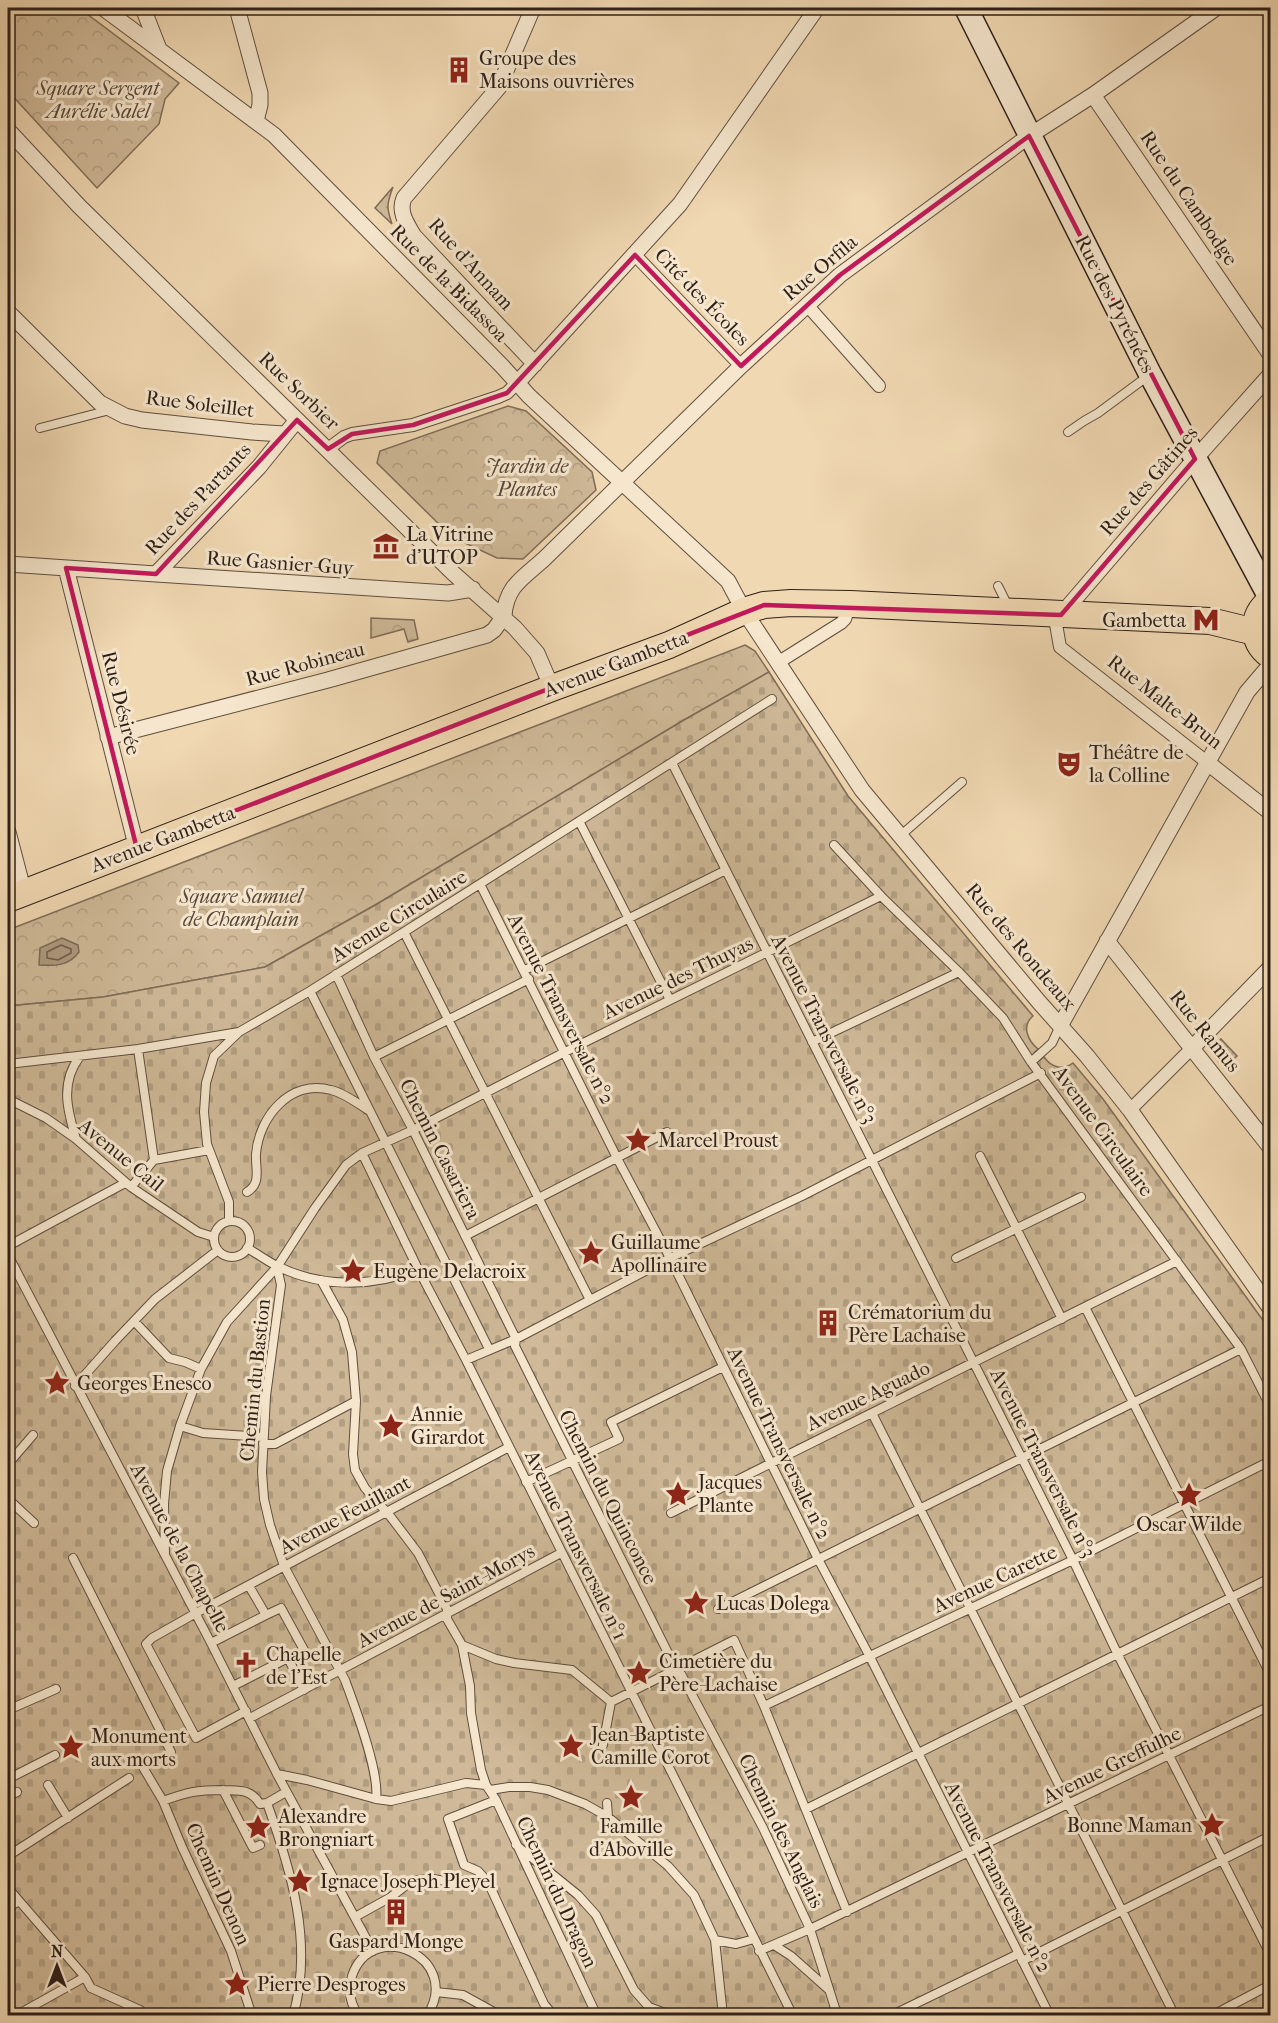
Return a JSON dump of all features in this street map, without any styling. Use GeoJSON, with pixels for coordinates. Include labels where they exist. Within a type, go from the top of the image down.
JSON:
{"type":"FeatureCollection","features":[{"type":"Feature","properties":{"kind":"main road","name":"Rue des Pyrénées"},"geometry":{"type":"LineString","coordinates":[[966,8],[1150,374],[1270,600]]}},
{"type":"Feature","properties":{"kind":"main road"},"geometry":{"type":"LineString","coordinates":[[1270,600],[1258,613],[1255,632],[1262,648],[1270,655]]}},
{"type":"Feature","properties":{"kind":"main road","name":"Avenue Gambetta"},"geometry":{"type":"LineString","coordinates":[[16,896],[680,640],[744,610],[764,605],[850,604],[1210,621],[1255,632]]}},
{"type":"Feature","properties":{"kind":"street","name":"Rue de la Bidassoa"},"geometry":{"type":"LineString","coordinates":[[103,8],[274,135],[518,382],[529,396],[728,581],[744,610]]}},
{"type":"Feature","properties":{"kind":"street"},"geometry":{"type":"LineString","coordinates":[[143,8],[159,49]]}},
{"type":"Feature","properties":{"kind":"street"},"geometry":{"type":"LineString","coordinates":[[237,8],[260,93],[256,121]]}},
{"type":"Feature","properties":{"kind":"street","name":"Rue d'Annam"},"geometry":{"type":"LineString","coordinates":[[533,8],[499,87],[404,198],[402,206],[404,218],[414,236],[535,364]]}},
{"type":"Feature","properties":{"kind":"street"},"geometry":{"type":"LineString","coordinates":[[328,449],[352,434],[413,426],[507,393],[680,204],[817,8]]}},
{"type":"Feature","properties":{"kind":"street","name":"Rue Orfila"},"geometry":{"type":"LineString","coordinates":[[504,616],[505,602],[513,586],[544,559],[741,366],[840,275],[1029,136],[1093,95],[1216,8]]}},
{"type":"Feature","properties":{"kind":"street","name":"Rue du Cambodge"},"geometry":{"type":"LineString","coordinates":[[1093,95],[1270,354]]}},
{"type":"Feature","properties":{"kind":"street","name":"Rue Sorbier"},"geometry":{"type":"LineString","coordinates":[[8,130],[79,206],[453,573],[504,616],[537,653],[552,688]]}},
{"type":"Feature","properties":{"kind":"street","name":"Cité des Écoles"},"geometry":{"type":"LineString","coordinates":[[635,255],[741,366]]}},
{"type":"Feature","properties":{"kind":"street"},"geometry":{"type":"LineString","coordinates":[[807,305],[879,386]]}},
{"type":"Feature","properties":{"kind":"street","name":"Rue Soleillet"},"geometry":{"type":"LineString","coordinates":[[8,312],[100,403],[111,410],[142,420],[284,434]]}},
{"type":"Feature","properties":{"kind":"street","name":"Rue des Gâtines"},"geometry":{"type":"LineString","coordinates":[[1061,615],[1270,375]]}},
{"type":"Feature","properties":{"kind":"street","name":"Rue des Partants"},"geometry":{"type":"LineString","coordinates":[[8,564],[156,574],[259,466],[297,420]]}},
{"type":"Feature","properties":{"kind":"street","name":"Rue Désirée"},"geometry":{"type":"LineString","coordinates":[[66,568],[137,849]]}},
{"type":"Feature","properties":{"kind":"street","name":"Rue Gasnier-Guy"},"geometry":{"type":"LineString","coordinates":[[156,574],[448,593],[473,589]]}},
{"type":"Feature","properties":{"kind":"street"},"geometry":{"type":"LineString","coordinates":[[779,662],[845,619],[850,604]]}},
{"type":"Feature","properties":{"kind":"street","name":"Rue des Rondeaux"},"geometry":{"type":"LineString","coordinates":[[744,610],[862,790],[1130,1110],[1270,1308]]}},
{"type":"Feature","properties":{"kind":"street","name":"Rue Malte-Brun"},"geometry":{"type":"LineString","coordinates":[[1061,615],[1056,624],[1060,647],[1270,812]]}},
{"type":"Feature","properties":{"kind":"street","name":"Rue Robineau"},"geometry":{"type":"LineString","coordinates":[[108,737],[328,680],[487,634],[494,630],[504,616]]}},
{"type":"Feature","properties":{"kind":"street"},"geometry":{"type":"LineString","coordinates":[[1060,1026],[1247,692],[1270,665]]}},
{"type":"Feature","properties":{"kind":"street"},"geometry":{"type":"LineString","coordinates":[[8,832],[16,896]]}},
{"type":"Feature","properties":{"kind":"street","name":"Rue Ramus"},"geometry":{"type":"LineString","coordinates":[[1107,941],[1270,1147]]}},
{"type":"Feature","properties":{"kind":"street"},"geometry":{"type":"LineString","coordinates":[[1130,1110],[1270,968]]}},
{"type":"Feature","properties":{"kind":"lane"},"geometry":{"type":"LineString","coordinates":[[1068,432],[1098,413],[1150,374]]}},
{"type":"Feature","properties":{"kind":"lane"},"geometry":{"type":"LineString","coordinates":[[40,428],[111,410]]}},
{"type":"Feature","properties":{"kind":"lane"},"geometry":{"type":"LineString","coordinates":[[998,586],[1006,602]]}},
{"type":"Feature","properties":{"kind":"lane","name":"Avenue Circulaire"},"geometry":{"type":"LineString","coordinates":[[8,1064],[138,1048],[239,1032],[310,991],[772,699]]}},
{"type":"Feature","properties":{"kind":"lane","name":"Avenue Transversale n°3"},"geometry":{"type":"LineString","coordinates":[[672,763],[1270,1954]]}},
{"type":"Feature","properties":{"kind":"lane"},"geometry":{"type":"LineString","coordinates":[[900,836],[962,782]]}},
{"type":"Feature","properties":{"kind":"lane"},"geometry":{"type":"LineString","coordinates":[[579,821],[670,1000]]}},
{"type":"Feature","properties":{"kind":"lane"},"geometry":{"type":"LineString","coordinates":[[834,845],[881,897]]}},
{"type":"Feature","properties":{"kind":"lane"},"geometry":{"type":"LineString","coordinates":[[525,970],[726,870]]}},
{"type":"Feature","properties":{"kind":"lane","name":"Avenue Transversale n°2"},"geometry":{"type":"LineString","coordinates":[[480,884],[1050,2016]]}},
{"type":"Feature","properties":{"kind":"lane","name":"Avenue Circulaire"},"geometry":{"type":"LineString","coordinates":[[881,897],[1003,1018],[1031,1062],[1241,1349],[1270,1406]]}},
{"type":"Feature","properties":{"kind":"lane","name":"Avenue des Thuyas"},"geometry":{"type":"LineString","coordinates":[[165,1553],[164,1504],[167,1471],[180,1426],[201,1370],[226,1322],[278,1267],[315,1208],[346,1165],[362,1153],[413,1130],[565,1052],[881,897]]}},
{"type":"Feature","properties":{"kind":"lane"},"geometry":{"type":"LineString","coordinates":[[404,932],[590,1300]]}},
{"type":"Feature","properties":{"kind":"lane"},"geometry":{"type":"LineString","coordinates":[[812,1042],[959,972]]}},
{"type":"Feature","properties":{"kind":"lane","name":"Chemin Casariera"},"geometry":{"type":"LineString","coordinates":[[336,974],[374,1057],[413,1130],[516,1339]]}},
{"type":"Feature","properties":{"kind":"lane"},"geometry":{"type":"LineString","coordinates":[[374,1057],[529,980]]}},
{"type":"Feature","properties":{"kind":"lane"},"geometry":{"type":"LineString","coordinates":[[310,991],[489,1349]]}},
{"type":"Feature","properties":{"kind":"lane"},"geometry":{"type":"LineString","coordinates":[[1031,1062],[1052,1043],[1060,1026]]}},
{"type":"Feature","properties":{"kind":"lane"},"geometry":{"type":"LineString","coordinates":[[229,1221],[229,1202],[209,1150],[204,1112],[206,1083],[214,1056],[239,1032]]}},
{"type":"Feature","properties":{"kind":"lane"},"geometry":{"type":"LineString","coordinates":[[138,1048],[154,1160]]}},
{"type":"Feature","properties":{"kind":"lane"},"geometry":{"type":"LineString","coordinates":[[76,1139],[68,1112],[67,1085],[71,1068],[80,1056]]}},
{"type":"Feature","properties":{"kind":"lane"},"geometry":{"type":"LineString","coordinates":[[466,1360],[516,1339],[670,1258],[873,1160],[1041,1073]]}},
{"type":"Feature","properties":{"kind":"lane"},"geometry":{"type":"LineString","coordinates":[[247,1192],[253,1189],[256,1183],[256,1155],[261,1128],[282,1100],[306,1089],[321,1088],[333,1090],[369,1111]]}},
{"type":"Feature","properties":{"kind":"lane","name":"Avenue Cail"},"geometry":{"type":"LineString","coordinates":[[8,1099],[46,1118],[76,1139],[128,1185],[198,1232],[214,1238]]}},
{"type":"Feature","properties":{"kind":"lane"},"geometry":{"type":"LineString","coordinates":[[465,1236],[667,1132]]}},
{"type":"Feature","properties":{"kind":"lane"},"geometry":{"type":"LineString","coordinates":[[8,1246],[128,1185],[154,1160],[209,1150]]}},
{"type":"Feature","properties":{"kind":"lane","name":"Avenue Transversale n°1"},"geometry":{"type":"LineString","coordinates":[[362,1153],[793,2016]]}},
{"type":"Feature","properties":{"kind":"lane"},"geometry":{"type":"LineString","coordinates":[[980,1156],[1062,1318]]}},
{"type":"Feature","properties":{"kind":"lane"},"geometry":{"type":"LineString","coordinates":[[956,1258],[1081,1197]]}},
{"type":"Feature","properties":{"kind":"lane"},"geometry":{"type":"LineString","coordinates":[[229,1221],[246,1227],[250,1237],[247,1248],[240,1255],[233,1257],[226,1256],[218,1250],[214,1238],[218,1228],[229,1221]]}},
{"type":"Feature","properties":{"kind":"lane"},"geometry":{"type":"LineString","coordinates":[[247,1248],[278,1267],[321,1280],[364,1284],[384,1281],[418,1269]]}},
{"type":"Feature","properties":{"kind":"lane"},"geometry":{"type":"LineString","coordinates":[[75,1386],[134,1321],[178,1280],[218,1250]]}},
{"type":"Feature","properties":{"kind":"lane","name":"Avenue de la Chapelle"},"geometry":{"type":"LineString","coordinates":[[8,1255],[165,1553],[286,1792],[373,1951]]}},
{"type":"Feature","properties":{"kind":"lane","name":"Avenue Aguado"},"geometry":{"type":"LineString","coordinates":[[671,1513],[1177,1261]]}},
{"type":"Feature","properties":{"kind":"lane","name":"Chemin du Bastion"},"geometry":{"type":"LineString","coordinates":[[278,1267],[281,1285],[266,1396],[263,1441],[264,1499],[284,1566],[345,1680],[377,1781],[376,1799]]}},
{"type":"Feature","properties":{"kind":"lane","name":"Chemin du Dragon"},"geometry":{"type":"LineString","coordinates":[[321,1280],[343,1320],[355,1367],[353,1454],[355,1470],[359,1479],[418,1553],[447,1613],[447,1619],[462,1645],[481,1770],[597,2016]]}},
{"type":"Feature","properties":{"kind":"lane"},"geometry":{"type":"LineString","coordinates":[[1085,1307],[1270,1674]]}},
{"type":"Feature","properties":{"kind":"lane"},"geometry":{"type":"LineString","coordinates":[[134,1321],[169,1358],[185,1362],[201,1370]]}},
{"type":"Feature","properties":{"kind":"lane","name":"Chemin du Quinconce"},"geometry":{"type":"LineString","coordinates":[[516,1339],[515,1346],[676,1669]]}},
{"type":"Feature","properties":{"kind":"lane"},"geometry":{"type":"LineString","coordinates":[[718,1609],[1241,1349]]}},
{"type":"Feature","properties":{"kind":"lane"},"geometry":{"type":"LineString","coordinates":[[526,1482],[619,1439],[611,1422],[723,1367]]}},
{"type":"Feature","properties":{"kind":"lane"},"geometry":{"type":"LineString","coordinates":[[180,1426],[203,1433],[275,1444],[356,1401]]}},
{"type":"Feature","properties":{"kind":"lane"},"geometry":{"type":"LineString","coordinates":[[872,1413],[1174,2016]]}},
{"type":"Feature","properties":{"kind":"lane"},"geometry":{"type":"LineString","coordinates":[[8,1464],[33,1435]]}},
{"type":"Feature","properties":{"kind":"lane","name":"Avenue Feuillant"},"geometry":{"type":"LineString","coordinates":[[196,1738],[146,1644],[152,1638],[509,1447]]}},
{"type":"Feature","properties":{"kind":"lane","name":"Avenue Carette"},"geometry":{"type":"LineString","coordinates":[[764,1706],[1073,1560],[1270,1461]]}},
{"type":"Feature","properties":{"kind":"lane"},"geometry":{"type":"LineString","coordinates":[[8,1499],[34,1523]]}},
{"type":"Feature","properties":{"kind":"lane","name":"Avenue de Saint-Morys"},"geometry":{"type":"LineString","coordinates":[[196,1738],[304,1690],[561,1552]]}},
{"type":"Feature","properties":{"kind":"lane"},"geometry":{"type":"LineString","coordinates":[[73,1558],[171,1752]]}},
{"type":"Feature","properties":{"kind":"lane"},"geometry":{"type":"LineString","coordinates":[[806,1809],[1270,1578]]}},
{"type":"Feature","properties":{"kind":"lane"},"geometry":{"type":"LineString","coordinates":[[249,1586],[266,1615]]}},
{"type":"Feature","properties":{"kind":"lane"},"geometry":{"type":"LineString","coordinates":[[211,1642],[280,1608],[304,1650],[233,1686]]}},
{"type":"Feature","properties":{"kind":"lane"},"geometry":{"type":"LineString","coordinates":[[610,1701],[734,1640],[764,1706],[847,1912]]}},
{"type":"Feature","properties":{"kind":"lane"},"geometry":{"type":"LineString","coordinates":[[462,1645],[496,1659],[572,1670],[610,1701]]}},
{"type":"Feature","properties":{"kind":"lane"},"geometry":{"type":"LineString","coordinates":[[288,1658],[304,1690]]}},
{"type":"Feature","properties":{"kind":"lane","name":"Chemin des Anglais"},"geometry":{"type":"LineString","coordinates":[[676,1669],[681,1674],[763,1828],[810,1929],[835,2008],[840,2016]]}},
{"type":"Feature","properties":{"kind":"lane"},"geometry":{"type":"LineString","coordinates":[[8,1710],[56,1689]]}},
{"type":"Feature","properties":{"kind":"lane"},"geometry":{"type":"LineString","coordinates":[[603,1744],[610,1701]]}},
{"type":"Feature","properties":{"kind":"lane","name":"Avenue Greffulhe"},"geometry":{"type":"LineString","coordinates":[[759,1951],[847,1912],[1270,1706]]}},
{"type":"Feature","properties":{"kind":"lane"},"geometry":{"type":"LineString","coordinates":[[8,1779],[55,1755]]}},
{"type":"Feature","properties":{"kind":"lane","name":"Chemin Denon"},"geometry":{"type":"LineString","coordinates":[[144,1769],[163,1801],[231,1951],[252,2016]]}},
{"type":"Feature","properties":{"kind":"lane"},"geometry":{"type":"LineString","coordinates":[[277,1774],[307,1779],[376,1799],[391,1801],[466,1783],[488,1787],[548,1790],[585,1804],[608,1817],[668,1866],[694,1895],[716,1940],[723,2016]]}},
{"type":"Feature","properties":{"kind":"lane"},"geometry":{"type":"LineString","coordinates":[[8,1856],[129,1778]]}},
{"type":"Feature","properties":{"kind":"lane"},"geometry":{"type":"LineString","coordinates":[[48,1785],[68,1818]]}},
{"type":"Feature","properties":{"kind":"lane"},"geometry":{"type":"LineString","coordinates":[[163,1801],[187,1792],[205,1789],[243,1790],[251,1794],[260,1804],[267,1803],[286,1792]]}},
{"type":"Feature","properties":{"kind":"lane"},"geometry":{"type":"LineString","coordinates":[[223,1790],[254,1848],[260,1845]]}},
{"type":"Feature","properties":{"kind":"lane"},"geometry":{"type":"LineString","coordinates":[[8,1796],[17,1792]]}},
{"type":"Feature","properties":{"kind":"lane"},"geometry":{"type":"LineString","coordinates":[[496,1800],[448,1819],[464,1865],[478,1871],[488,1882],[544,2004],[554,2016]]}},
{"type":"Feature","properties":{"kind":"lane"},"geometry":{"type":"LineString","coordinates":[[267,1803],[292,1880],[298,1920],[301,1954],[299,1986],[293,2016]]}},
{"type":"Feature","properties":{"kind":"lane"},"geometry":{"type":"LineString","coordinates":[[607,1803],[608,1817]]}},
{"type":"Feature","properties":{"kind":"lane"},"geometry":{"type":"LineString","coordinates":[[890,2016],[1122,1910],[1270,1836]]}},
{"type":"Feature","properties":{"kind":"lane"},"geometry":{"type":"LineString","coordinates":[[516,1845],[578,1895],[597,1915],[634,1990],[649,2007],[673,2016]]}},
{"type":"Feature","properties":{"kind":"lane"},"geometry":{"type":"LineString","coordinates":[[355,1917],[391,1898],[410,1882],[434,1879],[457,1884]]}},
{"type":"Feature","properties":{"kind":"lane"},"geometry":{"type":"LineString","coordinates":[[8,1888],[85,1977],[91,1988],[140,2010],[147,2016]]}},
{"type":"Feature","properties":{"kind":"lane"},"geometry":{"type":"LineString","coordinates":[[8,1908],[19,1901]]}},
{"type":"Feature","properties":{"kind":"lane"},"geometry":{"type":"LineString","coordinates":[[716,1940],[736,1944],[754,1939]]}},
{"type":"Feature","properties":{"kind":"lane"},"geometry":{"type":"LineString","coordinates":[[774,1945],[791,1956],[830,1990]]}},
{"type":"Feature","properties":{"kind":"lane"},"geometry":{"type":"LineString","coordinates":[[359,2016],[350,1996],[351,1978],[359,1963],[373,1951],[395,1947],[416,1953],[431,1970],[436,1992],[435,2001],[427,2016]]}},
{"type":"Feature","properties":{"kind":"lane"},"geometry":{"type":"LineString","coordinates":[[15,2016],[85,1977]]}},
{"type":"Feature","properties":{"kind":"lane"},"geometry":{"type":"LineString","coordinates":[[1211,2016],[1270,1985]]}},
{"type":"Feature","properties":{"kind":"lane"},"geometry":{"type":"LineString","coordinates":[[436,1992],[463,1995],[501,2016]]}},
{"type":"Feature","properties":{"kind":"highlighted area"},"geometry":{"type":"Polygon","coordinates":[[[1029,136],[1195,459],[1061,615],[764,605],[137,849],[66,568],[156,574],[297,420],[328,449],[352,434],[413,425],[507,393],[635,255],[741,366],[840,275],[1029,136]]]}},
{"type":"Feature","properties":{"kind":"green space","name":"Square Sergent Aurélie Salel"},"geometry":{"type":"Polygon","coordinates":[[[8,8],[79,8],[179,83],[165,99],[159,124],[97,188],[8,91],[8,8]]]}},
{"type":"Feature","properties":{"kind":"green space"},"geometry":{"type":"Polygon","coordinates":[[[393,187],[388,205],[392,224],[375,208],[393,187]]]}},
{"type":"Feature","properties":{"kind":"green space","name":"Jardin de Plantes"},"geometry":{"type":"Polygon","coordinates":[[[508,406],[526,411],[592,472],[596,490],[523,559],[497,558],[452,537],[377,463],[380,451],[508,406]]]}},
{"type":"Feature","properties":{"kind":"green space"},"geometry":{"type":"Polygon","coordinates":[[[371,618],[414,620],[418,639],[408,642],[404,629],[371,638],[371,618]]]}},
{"type":"Feature","properties":{"kind":"green space","name":"Square Samuel de Champlain"},"geometry":{"type":"Polygon","coordinates":[[[745,645],[755,651],[769,672],[684,720],[377,904],[265,967],[103,997],[8,1006],[8,930],[745,645]]]}},
{"type":"Feature","properties":{"kind":"green space","name":"Cimetière du Père-Lachaise"},"geometry":{"type":"Polygon","coordinates":[[[769,672],[848,796],[1033,1016],[1027,1024],[1027,1033],[1031,1042],[1038,1049],[1034,1053],[1040,1060],[1044,1057],[1057,1067],[1065,1067],[1073,1063],[1103,1099],[1270,1330],[1270,2015],[8,2015],[8,1006],[103,997],[265,967],[377,904],[684,720],[769,672]]]}},
{"type":"Feature","properties":{"kind":"green space"},"geometry":{"type":"Polygon","coordinates":[[[1221,1039],[1237,1056],[1224,1068],[1215,1057],[1216,1045],[1221,1039]]]}},
{"type":"Feature","properties":{"kind":"water"},"geometry":{"type":"Polygon","coordinates":[[[62,938],[78,945],[79,952],[75,957],[66,963],[39,965],[40,948],[62,938]]]}},
{"type":"Feature","properties":{"kind":"place","name":"Groupe des Maisons ouvrières"},"geometry":{"type":"Point","coordinates":[459,70]}},
{"type":"Feature","properties":{"kind":"place","name":"La Vitrine d'UTOP"},"geometry":{"type":"Point","coordinates":[386,546]}},
{"type":"Feature","properties":{"kind":"place","name":"Gambetta"},"geometry":{"type":"Point","coordinates":[1206,620]}},
{"type":"Feature","properties":{"kind":"place","name":"Théâtre de la Colline"},"geometry":{"type":"Point","coordinates":[1069,764]}},
{"type":"Feature","properties":{"kind":"place","name":"Marcel Proust"},"geometry":{"type":"Point","coordinates":[638,1140]}},
{"type":"Feature","properties":{"kind":"place","name":"Guillaume Apollinaire"},"geometry":{"type":"Point","coordinates":[591,1253]}},
{"type":"Feature","properties":{"kind":"place","name":"Eugène Delacroix"},"geometry":{"type":"Point","coordinates":[353,1271]}},
{"type":"Feature","properties":{"kind":"place","name":"Crématorium du Père Lachaise"},"geometry":{"type":"Point","coordinates":[828,1323]}},
{"type":"Feature","properties":{"kind":"place","name":"Georges Enesco"},"geometry":{"type":"Point","coordinates":[57,1383]}},
{"type":"Feature","properties":{"kind":"place","name":"Annie Girardot"},"geometry":{"type":"Point","coordinates":[391,1426]}},
{"type":"Feature","properties":{"kind":"place","name":"Jacques Plante"},"geometry":{"type":"Point","coordinates":[678,1494]}},
{"type":"Feature","properties":{"kind":"place","name":"Oscar Wilde"},"geometry":{"type":"Point","coordinates":[1189,1495]}},
{"type":"Feature","properties":{"kind":"place","name":"Lucas Dolega"},"geometry":{"type":"Point","coordinates":[696,1603]}},
{"type":"Feature","properties":{"kind":"place","name":"Chapelle de l'Est"},"geometry":{"type":"Point","coordinates":[246,1665]}},
{"type":"Feature","properties":{"kind":"place","name":"Cimetière du Père-Lachaise"},"geometry":{"type":"Point","coordinates":[639,1673]}},
{"type":"Feature","properties":{"kind":"place","name":"Jean-Baptiste Camille Corot"},"geometry":{"type":"Point","coordinates":[571,1746]}},
{"type":"Feature","properties":{"kind":"place","name":"Monument aux morts"},"geometry":{"type":"Point","coordinates":[71,1747]}},
{"type":"Feature","properties":{"kind":"place","name":"Famille d'Aboville"},"geometry":{"type":"Point","coordinates":[631,1797]}},
{"type":"Feature","properties":{"kind":"place","name":"Bonne Maman"},"geometry":{"type":"Point","coordinates":[1212,1825]}},
{"type":"Feature","properties":{"kind":"place","name":"Alexandre Brongniart"},"geometry":{"type":"Point","coordinates":[258,1827]}},
{"type":"Feature","properties":{"kind":"place","name":"Ignace Joseph Pleyel"},"geometry":{"type":"Point","coordinates":[300,1881]}},
{"type":"Feature","properties":{"kind":"place","name":"Gaspard Monge"},"geometry":{"type":"Point","coordinates":[396,1912]}},
{"type":"Feature","properties":{"kind":"place","name":"Pierre Desproges"},"geometry":{"type":"Point","coordinates":[237,1984]}}]}
